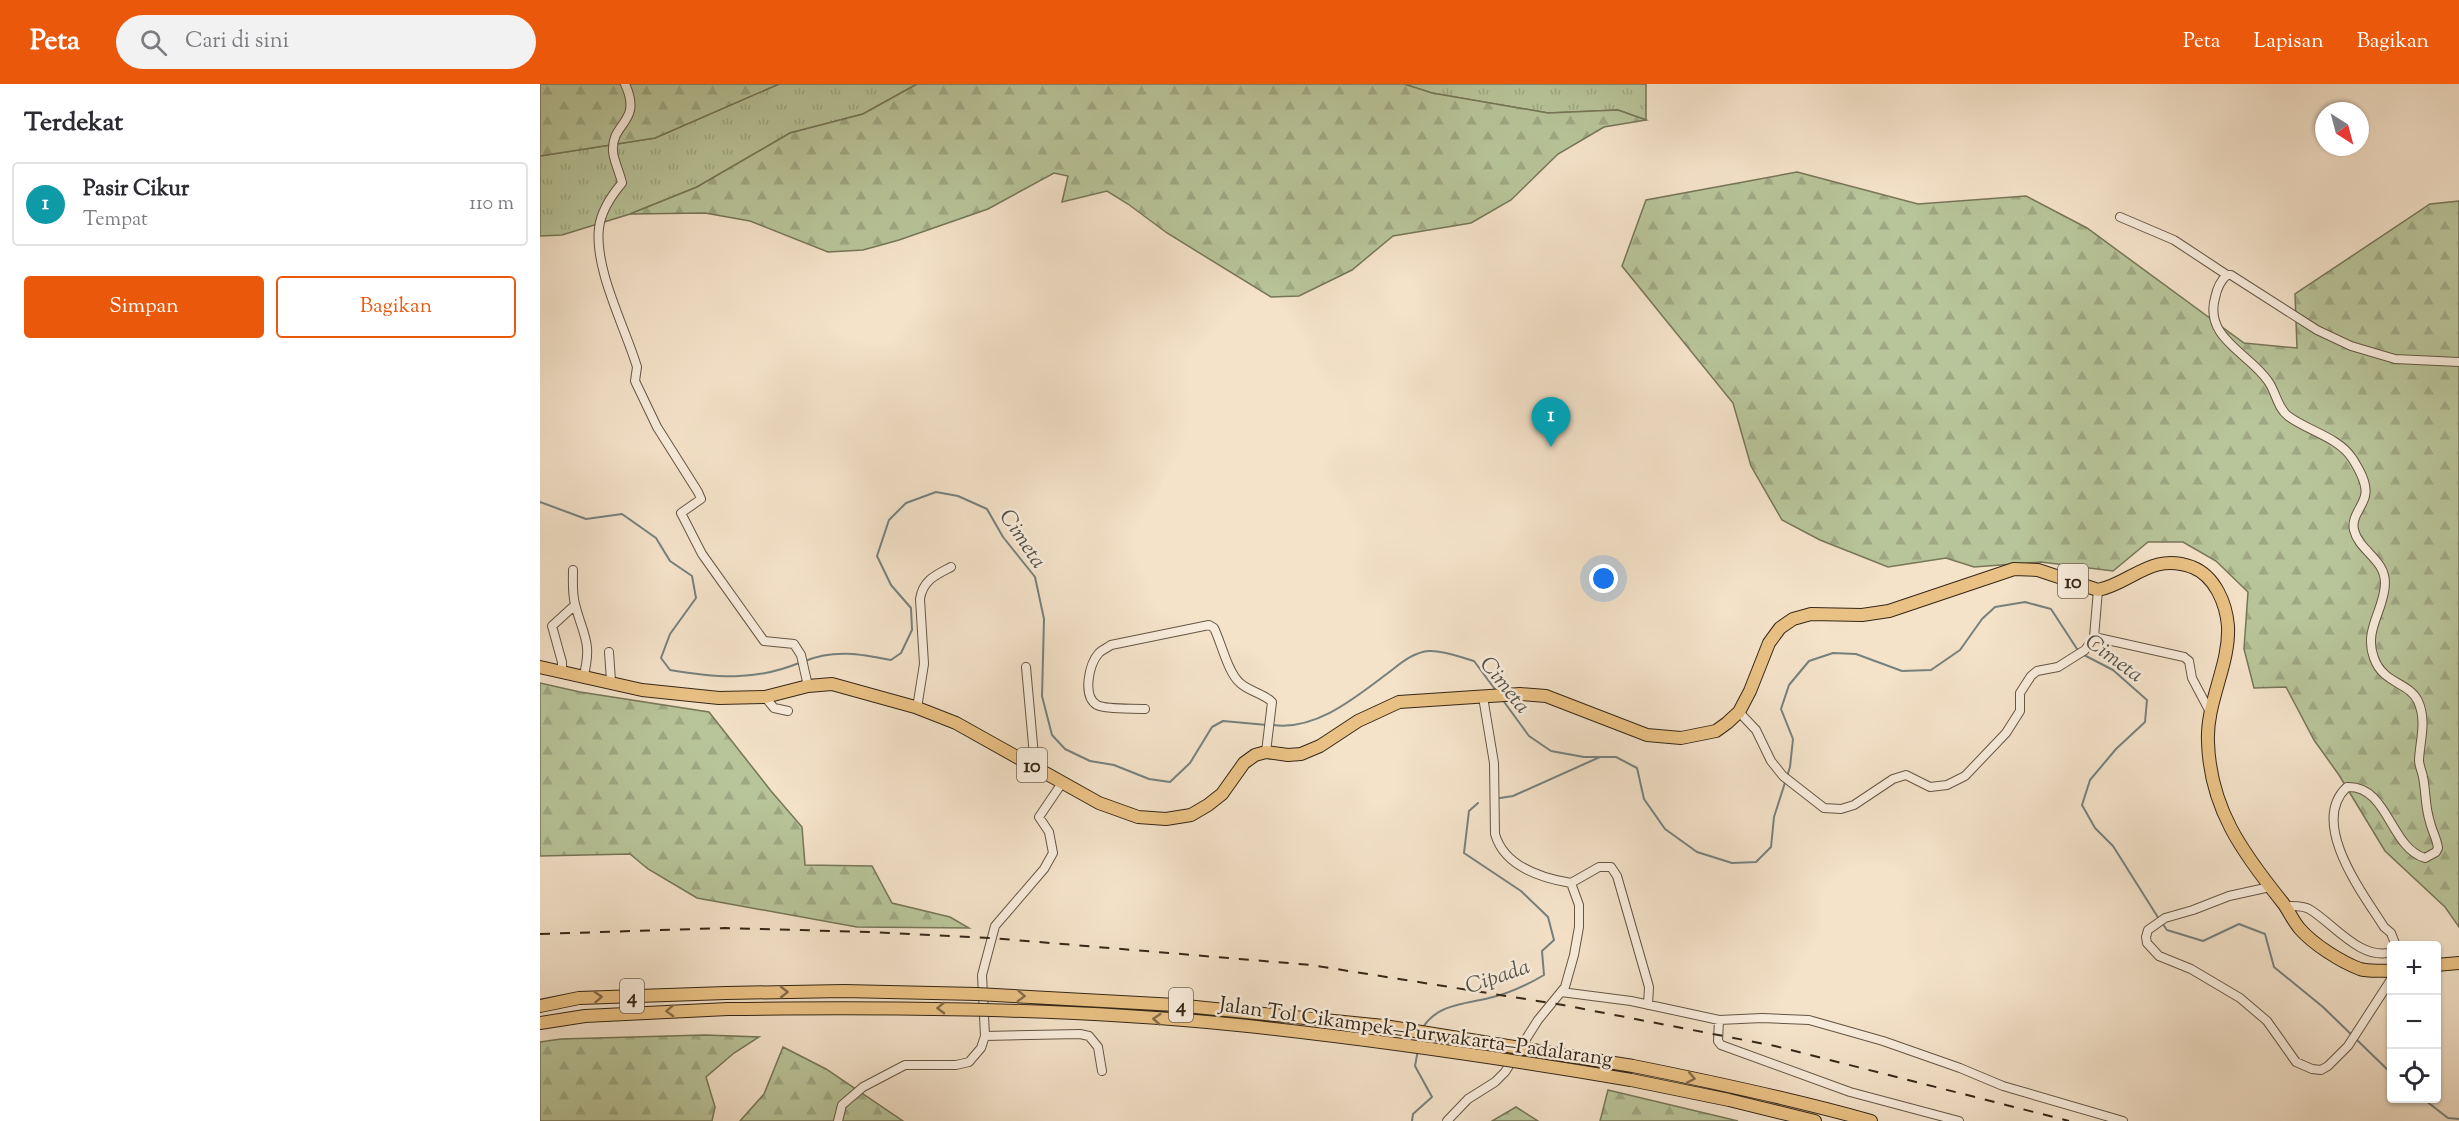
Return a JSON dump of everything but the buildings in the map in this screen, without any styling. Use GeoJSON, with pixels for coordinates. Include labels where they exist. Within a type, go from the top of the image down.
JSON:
{"type":"FeatureCollection","features":[{"type":"Feature","properties":{"kind":"highway","name":"10"},"geometry":{"type":"LineString","coordinates":[[540,667],[583,678],[611,681],[642,690],[719,699],[765,697],[808,686],[832,684],[917,708],[956,723],[1099,803],[1138,817],[1166,819],[1184,817],[1208,806],[1222,794],[1244,763],[1255,755],[1266,752],[1294,754],[1320,746],[1358,721],[1399,702],[1520,694],[1546,696],[1647,735],[1681,738],[1716,730],[1739,712],[1750,691],[1768,643],[1780,628],[1793,619],[1811,614],[1862,615],[1889,611],[2014,569],[2038,570],[2098,590],[2133,573],[2159,564],[2174,563],[2193,567],[2208,578],[2224,604],[2228,627],[2226,647],[2207,740],[2211,781],[2229,828],[2300,929],[2318,945],[2361,970],[2387,970]]}},
{"type":"Feature","properties":{"kind":"highway"},"geometry":{"type":"LineString","coordinates":[[2441,965],[2459,963]]}},
{"type":"Feature","properties":{"kind":"highway","name":"Jalan Tol Cikampek–Purwakarta–Padalarang"},"geometry":{"type":"LineString","coordinates":[[540,1006],[579,998],[844,991],[977,994],[1176,1005],[1384,1026],[1633,1066],[1724,1084],[1871,1121]]}},
{"type":"Feature","properties":{"kind":"highway","name":"Jalan Tol Cikampek–Purwakarta–Padalarang"},"geometry":{"type":"LineString","coordinates":[[540,1023],[585,1016],[728,1009],[959,1008],[1203,1022],[1495,1058],[1631,1080],[1815,1121]]}},
{"type":"Feature","properties":{"kind":"street"},"geometry":{"type":"LineString","coordinates":[[626,84],[633,100],[628,116],[616,135],[612,151],[622,183],[610,197],[599,228],[601,262],[637,367],[635,381],[657,427],[701,499],[681,513],[697,546],[765,641],[794,644],[801,655],[808,686]]}},
{"type":"Feature","properties":{"kind":"street"},"geometry":{"type":"LineString","coordinates":[[2120,216],[2174,240],[2317,330],[2351,346],[2395,359],[2459,362]]}},
{"type":"Feature","properties":{"kind":"street"},"geometry":{"type":"LineString","coordinates":[[2227,274],[2220,281],[2212,308],[2221,336],[2268,381],[2286,414],[2347,452],[2364,481],[2365,495],[2353,526],[2357,541],[2371,553],[2384,572],[2385,586],[2373,621],[2374,658],[2385,677],[2412,692],[2418,702],[2423,735],[2420,764],[2429,820],[2438,848],[2436,852],[2425,858],[2417,856],[2398,835],[2371,795],[2359,788],[2347,788],[2341,793],[2336,803],[2334,820],[2335,834],[2345,864],[2394,941]]}},
{"type":"Feature","properties":{"kind":"street"},"geometry":{"type":"LineString","coordinates":[[917,708],[924,664],[921,590],[930,579],[951,567]]}},
{"type":"Feature","properties":{"kind":"street"},"geometry":{"type":"LineString","coordinates":[[573,570],[575,605],[584,626],[588,652],[583,678]]}},
{"type":"Feature","properties":{"kind":"street"},"geometry":{"type":"LineString","coordinates":[[1739,712],[1756,730],[1771,760],[1783,776],[1824,808],[1841,809],[1854,805],[1893,779],[1906,775],[1930,787],[1947,785],[1965,776],[2006,734],[2020,711],[2020,693],[2031,676],[2037,671],[2058,667],[2085,650],[2094,637],[2098,590]]}},
{"type":"Feature","properties":{"kind":"street"},"geometry":{"type":"LineString","coordinates":[[562,673],[562,662],[552,626],[575,605]]}},
{"type":"Feature","properties":{"kind":"street"},"geometry":{"type":"LineString","coordinates":[[1145,709],[1102,707],[1092,700],[1088,688],[1094,661],[1100,652],[1111,645],[1204,625],[1214,628],[1238,682],[1267,696],[1272,702],[1266,752]]}},
{"type":"Feature","properties":{"kind":"street"},"geometry":{"type":"LineString","coordinates":[[2094,637],[2184,657],[2188,661],[2192,678],[2211,712]]}},
{"type":"Feature","properties":{"kind":"street"},"geometry":{"type":"LineString","coordinates":[[609,652],[611,681]]}},
{"type":"Feature","properties":{"kind":"street"},"geometry":{"type":"LineString","coordinates":[[1026,667],[1035,767]]}},
{"type":"Feature","properties":{"kind":"street"},"geometry":{"type":"LineString","coordinates":[[765,697],[774,708],[788,711]]}},
{"type":"Feature","properties":{"kind":"street"},"geometry":{"type":"LineString","coordinates":[[1488,697],[1494,764],[1495,834],[1504,853],[1527,869],[1547,878],[1571,883],[1599,867],[1611,867],[1617,876],[1649,987],[1648,1005]]}},
{"type":"Feature","properties":{"kind":"street"},"geometry":{"type":"LineString","coordinates":[[838,1121],[842,1105],[863,1088],[904,1065],[956,1065],[969,1062],[981,1048],[985,1036],[982,975],[995,926],[1044,869],[1053,854],[1049,832],[1039,817],[1062,783]]}},
{"type":"Feature","properties":{"kind":"street"},"geometry":{"type":"LineString","coordinates":[[1447,1121],[1468,1099],[1495,1082],[1505,1072],[1538,1020],[1561,992],[1572,963],[1579,927],[1579,905],[1571,883]]}},
{"type":"Feature","properties":{"kind":"street"},"geometry":{"type":"LineString","coordinates":[[2270,887],[2229,896],[2165,918],[2148,930],[2147,943],[2158,956],[2191,969],[2240,998],[2267,1021],[2296,1062],[2321,1070],[2348,1046],[2387,985]]}},
{"type":"Feature","properties":{"kind":"street"},"geometry":{"type":"LineString","coordinates":[[2285,906],[2308,908],[2349,940],[2366,950],[2387,954]]}},
{"type":"Feature","properties":{"kind":"street"},"geometry":{"type":"LineString","coordinates":[[1561,992],[1648,1005],[1719,1020],[1762,1018],[1809,1020],[1921,1053],[2003,1086],[2123,1121]]}},
{"type":"Feature","properties":{"kind":"street"},"geometry":{"type":"LineString","coordinates":[[1719,1020],[1718,1041],[1721,1045],[1850,1092],[1959,1121]]}},
{"type":"Feature","properties":{"kind":"street"},"geometry":{"type":"LineString","coordinates":[[985,1036],[1089,1036],[1098,1047],[1102,1071]]}},
{"type":"Feature","properties":{"kind":"green space"},"geometry":{"type":"Polygon","coordinates":[[[540,84],[779,84],[655,138],[540,156],[540,84]]]}},
{"type":"Feature","properties":{"kind":"green space"},"geometry":{"type":"Polygon","coordinates":[[[779,84],[917,84],[863,114],[790,133],[697,187],[630,214],[562,235],[540,236],[540,156],[655,138],[779,84]]]}},
{"type":"Feature","properties":{"kind":"green space"},"geometry":{"type":"Polygon","coordinates":[[[917,84],[1404,84],[1432,93],[1548,113],[1618,110],[1646,120],[1604,127],[1558,154],[1511,200],[1471,223],[1393,236],[1352,270],[1299,296],[1271,297],[1167,233],[1107,191],[1062,202],[1068,176],[1054,173],[988,209],[863,250],[828,252],[750,221],[705,213],[630,214],[697,187],[790,133],[863,114],[917,84]]]}},
{"type":"Feature","properties":{"kind":"green space"},"geometry":{"type":"Polygon","coordinates":[[[1404,84],[1646,84],[1646,120],[1618,110],[1548,113],[1432,93],[1404,84]]]}},
{"type":"Feature","properties":{"kind":"green space"},"geometry":{"type":"Polygon","coordinates":[[[1797,172],[1918,204],[2026,196],[2087,228],[2244,343],[2297,348],[2295,294],[2430,204],[2459,201],[2459,927],[2445,907],[2385,851],[2339,775],[2314,740],[2286,687],[2254,688],[2244,649],[2248,592],[2216,561],[2183,542],[2148,542],[2113,571],[2041,562],[1974,567],[1946,558],[1888,567],[1820,540],[1782,520],[1751,466],[1733,403],[1622,266],[1646,200],[1797,172]]]}},
{"type":"Feature","properties":{"kind":"green space"},"geometry":{"type":"Polygon","coordinates":[[[540,683],[580,692],[709,712],[802,827],[805,865],[872,866],[892,903],[950,917],[969,928],[857,927],[697,898],[648,869],[630,854],[540,856],[540,683]]]}},
{"type":"Feature","properties":{"kind":"green space"},"geometry":{"type":"Polygon","coordinates":[[[705,1035],[759,1037],[734,1053],[706,1077],[715,1107],[712,1121],[540,1121],[540,1042],[561,1039],[705,1035]]]}},
{"type":"Feature","properties":{"kind":"green space"},"geometry":{"type":"Polygon","coordinates":[[[783,1047],[826,1069],[903,1121],[740,1121],[764,1094],[783,1047]]]}},
{"type":"Feature","properties":{"kind":"green space"},"geometry":{"type":"Polygon","coordinates":[[[1608,1090],[1738,1121],[1600,1121],[1608,1090]]]}},
{"type":"Feature","properties":{"kind":"green space"},"geometry":{"type":"Polygon","coordinates":[[[1516,1107],[1538,1121],[1492,1121],[1516,1107]]]}},
{"type":"Feature","properties":{"kind":"waterway","name":"Cimeta"},"geometry":{"type":"LineString","coordinates":[[805,661],[837,654],[891,660],[901,653],[912,630],[911,608],[891,585],[877,556],[889,520],[906,503],[936,492],[958,496],[987,509],[1003,537],[1035,577],[1044,619],[1042,696],[1052,735],[1065,749],[1090,761],[1114,765],[1149,779],[1170,782],[1190,763],[1212,727],[1223,721],[1267,725]]}},
{"type":"Feature","properties":{"kind":"waterway","name":"Cimeta"},"geometry":{"type":"LineString","coordinates":[[540,502],[586,519],[622,514],[656,538],[670,561],[692,576],[696,598],[670,634],[661,658],[670,670],[704,675],[736,676],[767,673],[799,663]]}},
{"type":"Feature","properties":{"kind":"waterway","name":"Cimeta"},"geometry":{"type":"LineString","coordinates":[[1502,699],[1529,736],[1551,751],[1584,757],[1616,757],[1637,768],[1644,799],[1665,829],[1697,852],[1732,863],[1756,862],[1771,847],[1774,817],[1790,767],[1793,739],[1781,709],[1789,685],[1809,661],[1833,653],[1856,654],[1902,671],[1931,670],[1960,650],[1982,619],[1995,607],[2025,602],[2051,609],[2079,652]]}},
{"type":"Feature","properties":{"kind":"waterway","name":"Cimeta"},"geometry":{"type":"LineString","coordinates":[[1273,725],[1305,723],[1320,718],[1349,702],[1407,659],[1429,651],[1452,654],[1474,661],[1497,692]]}},
{"type":"Feature","properties":{"kind":"waterway","name":"Cimeta"},"geometry":{"type":"LineString","coordinates":[[2084,655],[2113,670],[2147,700],[2145,722],[2116,749],[2090,780],[2082,805],[2095,828],[2113,846],[2159,919]]}},
{"type":"Feature","properties":{"kind":"waterway","name":"Cipada"},"geometry":{"type":"LineString","coordinates":[[1500,798],[1513,796],[1600,757]]}},
{"type":"Feature","properties":{"kind":"waterway","name":"Cipada"},"geometry":{"type":"LineString","coordinates":[[1423,1027],[1429,1019],[1444,1009],[1503,994],[1544,975],[1542,951],[1554,940],[1548,917],[1521,891],[1464,853],[1469,811],[1478,803]]}},
{"type":"Feature","properties":{"kind":"waterway","name":"Cimeta"},"geometry":{"type":"LineString","coordinates":[[2162,923],[2167,930],[2203,941],[2239,924],[2265,934],[2274,967],[2323,1007],[2387,1069]]}},
{"type":"Feature","properties":{"kind":"waterway","name":"Cipada"},"geometry":{"type":"LineString","coordinates":[[1412,1121],[1413,1114],[1432,1097],[1415,1066],[1418,1050]]}},
{"type":"Feature","properties":{"kind":"waterway","name":"Cimeta"},"geometry":{"type":"LineString","coordinates":[[2428,1103],[2448,1118],[2459,1119]]}},
{"type":"Feature","properties":{"kind":"railway"},"geometry":{"type":"LineString","coordinates":[[540,934],[725,928],[868,932],[991,938],[1311,965],[1563,1005],[1775,1046],[2069,1121]]}},
{"type":"Feature","properties":{"kind":"place","name":"Pasir Cikur"},"geometry":{"type":"Point","coordinates":[1551,447]}}]}
